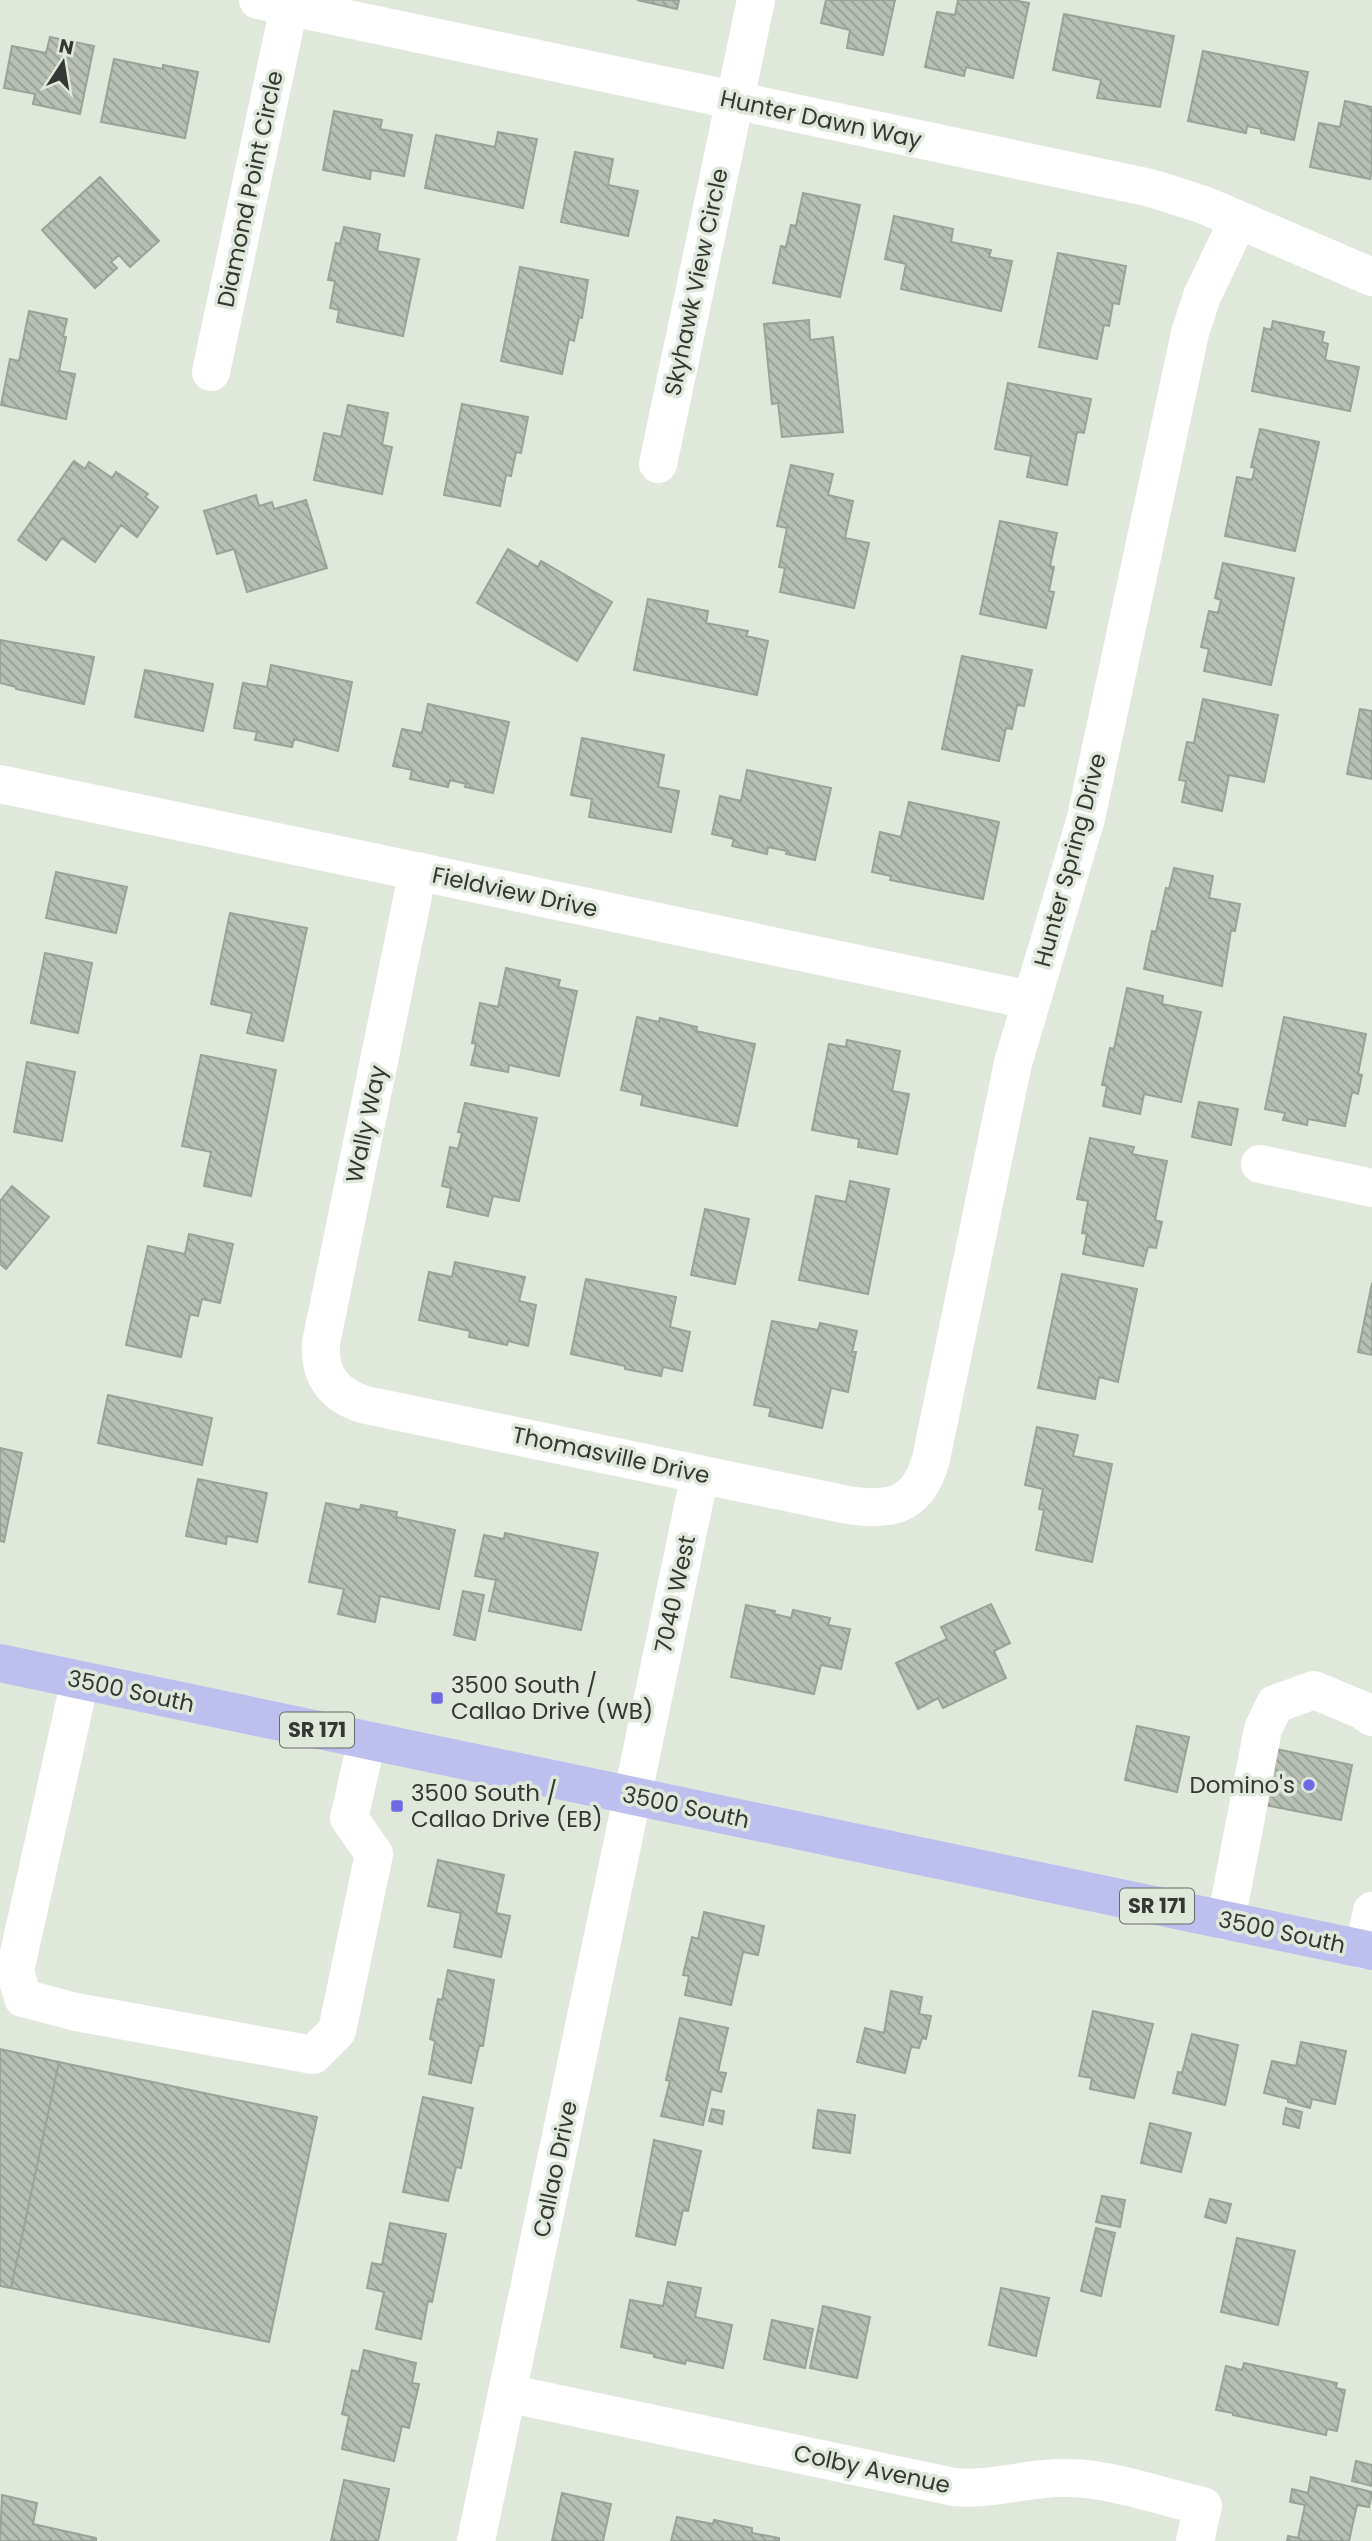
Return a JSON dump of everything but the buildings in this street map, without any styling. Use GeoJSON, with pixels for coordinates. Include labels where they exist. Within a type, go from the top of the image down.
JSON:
{"type":"FeatureCollection","features":[{"type":"Feature","properties":{"kind":"main road","name":"3500 South"},"geometry":{"type":"LineString","coordinates":[[0,1663],[1368,1950]]}},
{"type":"Feature","properties":{"kind":"street","name":"Skyhawk View Circle"},"geometry":{"type":"LineString","coordinates":[[658,464],[756,0]]}},
{"type":"Feature","properties":{"kind":"street","name":"Hunter Dawn Way"},"geometry":{"type":"LineString","coordinates":[[273,3],[1151,188],[1177,195],[1372,277]]}},
{"type":"Feature","properties":{"kind":"street","name":"Diamond Point Circle"},"geometry":{"type":"LineString","coordinates":[[211,372],[273,3]]}},
{"type":"Feature","properties":{"kind":"street","name":"Hunter Spring Drive"},"geometry":{"type":"LineString","coordinates":[[907,1500],[923,1482],[931,1459],[1013,1063],[1086,818],[1190,332],[1202,296],[1238,220]]}},
{"type":"Feature","properties":{"kind":"street","name":"Fieldview Drive"},"geometry":{"type":"LineString","coordinates":[[0,784],[1030,1000]]}},
{"type":"Feature","properties":{"kind":"street","name":"Wally Way"},"geometry":{"type":"LineString","coordinates":[[325,1376],[320,1354],[323,1332],[418,872]]}},
{"type":"Feature","properties":{"kind":"street"},"geometry":{"type":"LineString","coordinates":[[1260,1164],[1372,1188]]}},
{"type":"Feature","properties":{"kind":"street","name":"Thomasville Drive"},"geometry":{"type":"LineString","coordinates":[[325,1376],[341,1395],[353,1401],[863,1507],[893,1506],[907,1500]]}},
{"type":"Feature","properties":{"kind":"street","name":"7040 West"},"geometry":{"type":"LineString","coordinates":[[634,1796],[700,1474]]}},
{"type":"Feature","properties":{"kind":"street"},"geometry":{"type":"LineString","coordinates":[[80,1680],[15,1971],[23,1998],[76,2012],[313,2055],[337,2031],[374,1854],[349,1818],[367,1740]]}},
{"type":"Feature","properties":{"kind":"street"},"geometry":{"type":"LineString","coordinates":[[1226,1921],[1263,1729],[1275,1704],[1314,1690],[1362,1710],[1372,1717]]}},
{"type":"Feature","properties":{"kind":"street","name":"Callao Drive"},"geometry":{"type":"LineString","coordinates":[[476,2541],[634,1796]]}},
{"type":"Feature","properties":{"kind":"street"},"geometry":{"type":"LineString","coordinates":[[1368,1950],[1372,1911]]}},
{"type":"Feature","properties":{"kind":"street","name":"Colby Avenue"},"geometry":{"type":"LineString","coordinates":[[507,2393],[954,2487],[986,2488],[1051,2478],[1094,2480],[1203,2506],[1195,2541]]}},
{"type":"Feature","properties":{"kind":"place","name":"3500 South / Callao Drive (WB)"},"geometry":{"type":"Point","coordinates":[437,1698]}},
{"type":"Feature","properties":{"kind":"place","name":"Domino's"},"geometry":{"type":"Point","coordinates":[1309,1785]}},
{"type":"Feature","properties":{"kind":"place","name":"3500 South / Callao Drive (EB)"},"geometry":{"type":"Point","coordinates":[397,1806]}}]}
